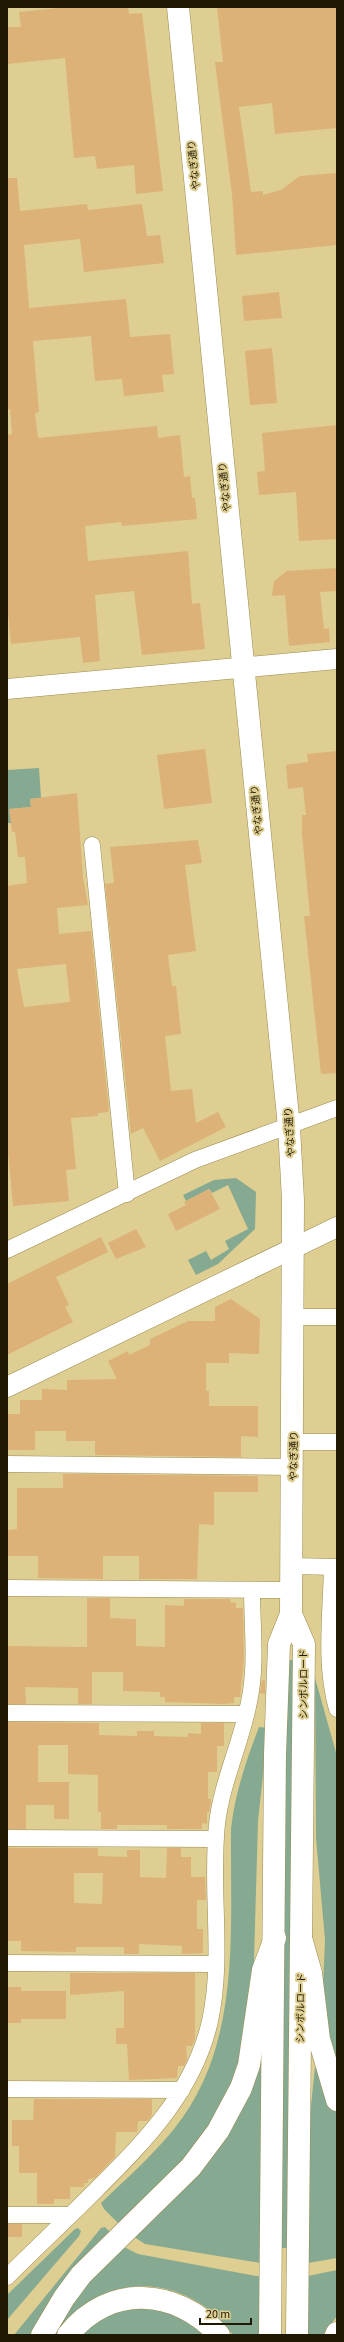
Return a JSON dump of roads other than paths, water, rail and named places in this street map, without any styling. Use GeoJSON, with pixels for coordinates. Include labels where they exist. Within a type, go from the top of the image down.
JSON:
{"type":"FeatureCollection","features":[{"type":"Feature","properties":{"kind":"main road","name":"やなぎ通り"},"geometry":{"type":"LineString","coordinates":[[178,7],[242,668],[289,1127],[293,1200],[294,1317],[291,1614]]}},
{"type":"Feature","properties":{"kind":"main road","name":"シンボルロード"},"geometry":{"type":"LineString","coordinates":[[291,1614],[304,1644],[301,1938],[297,2122],[297,2335]]}},
{"type":"Feature","properties":{"kind":"main road"},"geometry":{"type":"LineString","coordinates":[[270,2335],[271,2086],[275,1938],[275,1754],[279,1644],[291,1614]]}},
{"type":"Feature","properties":{"kind":"main road"},"geometry":{"type":"LineString","coordinates":[[42,2335],[64,2298],[81,2275],[191,2167],[218,2132],[241,2088],[249,2065],[262,1977],[275,1938]]}},
{"type":"Feature","properties":{"kind":"main road"},"geometry":{"type":"LineString","coordinates":[[301,1938],[311,1973],[319,2039],[324,2061],[337,2100]]}},
{"type":"Feature","properties":{"kind":"main road"},"geometry":{"type":"LineString","coordinates":[[68,2335],[95,2311],[117,2301],[151,2298],[172,2302],[200,2316],[219,2335]]}},
{"type":"Feature","properties":{"kind":"street"},"geometry":{"type":"LineString","coordinates":[[7,689],[337,659]]}},
{"type":"Feature","properties":{"kind":"street"},"geometry":{"type":"LineString","coordinates":[[92,845],[127,1194]]}},
{"type":"Feature","properties":{"kind":"street"},"geometry":{"type":"LineString","coordinates":[[7,1250],[127,1194],[195,1160],[240,1142],[289,1127],[337,1108]]}},
{"type":"Feature","properties":{"kind":"street"},"geometry":{"type":"LineString","coordinates":[[7,1387],[337,1227]]}},
{"type":"Feature","properties":{"kind":"street"},"geometry":{"type":"LineString","coordinates":[[294,1317],[337,1317]]}},
{"type":"Feature","properties":{"kind":"street"},"geometry":{"type":"LineString","coordinates":[[293,1442],[337,1442]]}},
{"type":"Feature","properties":{"kind":"street"},"geometry":{"type":"LineString","coordinates":[[7,1464],[292,1467]]}},
{"type":"Feature","properties":{"kind":"street"},"geometry":{"type":"LineString","coordinates":[[292,1566],[334,1567],[330,1667],[337,1710]]}},
{"type":"Feature","properties":{"kind":"street"},"geometry":{"type":"LineString","coordinates":[[7,1588],[292,1590]]}},
{"type":"Feature","properties":{"kind":"street"},"geometry":{"type":"LineString","coordinates":[[7,2277],[149,2136],[163,2120],[195,2068],[210,2021],[215,1964],[216,1839],[224,1784],[246,1714],[253,1675],[252,1590]]}},
{"type":"Feature","properties":{"kind":"street"},"geometry":{"type":"LineString","coordinates":[[7,1713],[246,1714]]}},
{"type":"Feature","properties":{"kind":"street"},"geometry":{"type":"LineString","coordinates":[[7,1838],[216,1839]]}},
{"type":"Feature","properties":{"kind":"street"},"geometry":{"type":"LineString","coordinates":[[7,1963],[215,1964]]}},
{"type":"Feature","properties":{"kind":"street"},"geometry":{"type":"LineString","coordinates":[[7,2089],[182,2090]]}},
{"type":"Feature","properties":{"kind":"street"},"geometry":{"type":"LineString","coordinates":[[7,2215],[70,2215]]}}]}
